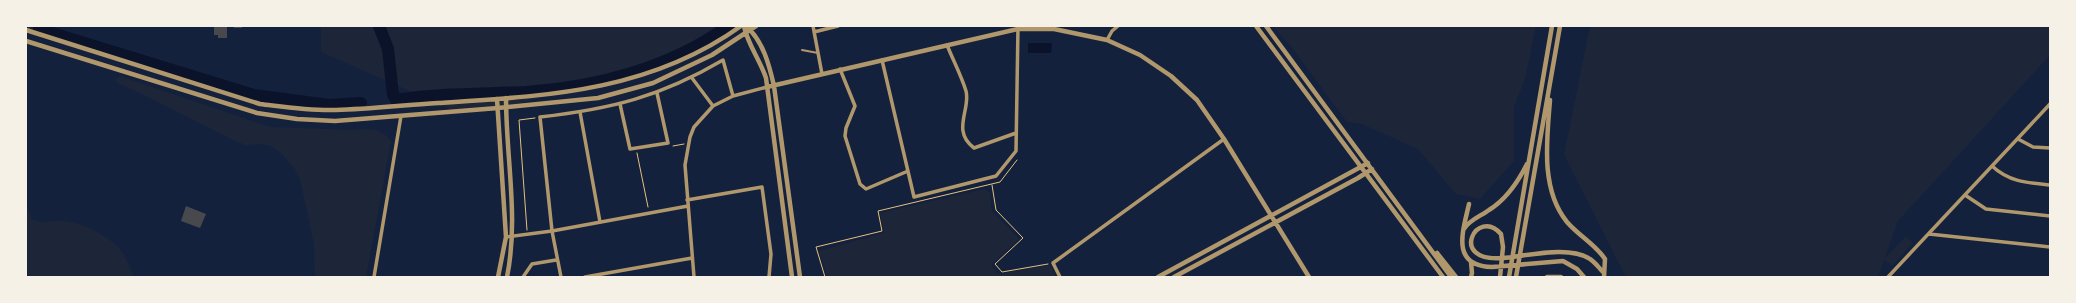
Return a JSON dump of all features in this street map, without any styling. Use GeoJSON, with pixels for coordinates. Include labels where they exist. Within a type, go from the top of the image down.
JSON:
{"type":"FeatureCollection","features":[{"type":"Feature","properties":{"kind":"street"},"geometry":{"type":"LineString","coordinates":[[26,30],[260,104],[298,109],[335,110],[497,99],[596,88],[650,74],[709,46],[741,26]]}},
{"type":"Feature","properties":{"kind":"street"},"geometry":{"type":"LineString","coordinates":[[745,26],[751,30],[759,41],[767,59],[774,86],[800,277]]}},
{"type":"Feature","properties":{"kind":"street"},"geometry":{"type":"LineString","coordinates":[[745,26],[746,34],[761,62],[767,87],[792,277]]}},
{"type":"Feature","properties":{"kind":"street"},"geometry":{"type":"LineString","coordinates":[[26,41],[257,113],[297,119],[335,121],[506,108],[598,98],[653,83],[712,55],[756,26]]}},
{"type":"Feature","properties":{"kind":"street"},"geometry":{"type":"LineString","coordinates":[[813,26],[822,74]]}},
{"type":"Feature","properties":{"kind":"street"},"geometry":{"type":"LineString","coordinates":[[814,32],[838,26]]}},
{"type":"Feature","properties":{"kind":"street"},"geometry":{"type":"LineString","coordinates":[[1107,40],[1112,31],[1118,26]]}},
{"type":"Feature","properties":{"kind":"street"},"geometry":{"type":"LineString","coordinates":[[1256,26],[1443,277]]}},
{"type":"Feature","properties":{"kind":"street"},"geometry":{"type":"LineString","coordinates":[[1266,26],[1368,163],[1450,277]]}},
{"type":"Feature","properties":{"kind":"street"},"geometry":{"type":"LineString","coordinates":[[1509,277],[1552,26]]}},
{"type":"Feature","properties":{"kind":"street"},"geometry":{"type":"LineString","coordinates":[[1516,277],[1560,26]]}},
{"type":"Feature","properties":{"kind":"street"},"geometry":{"type":"LineString","coordinates":[[882,60],[914,197],[996,176],[1016,151],[1018,28]]}},
{"type":"Feature","properties":{"kind":"street"},"geometry":{"type":"LineString","coordinates":[[694,277],[685,165],[688,143],[694,127],[713,106],[732,96],[767,87],[1018,28],[1054,29],[1107,40],[1140,55],[1171,76],[1197,100],[1224,139],[1308,277]]}},
{"type":"Feature","properties":{"kind":"street"},"geometry":{"type":"LineString","coordinates":[[947,45],[966,93],[963,133],[968,144],[974,148],[1016,133]]}},
{"type":"Feature","properties":{"kind":"street"},"geometry":{"type":"LineString","coordinates":[[561,277],[556,260],[552,231],[540,117],[580,112],[620,104],[657,93],[692,78],[723,60],[732,96]]}},
{"type":"Feature","properties":{"kind":"street"},"geometry":{"type":"LineString","coordinates":[[840,70],[855,106],[846,128],[845,136],[860,184],[866,189],[908,171]]}},
{"type":"Feature","properties":{"kind":"street"},"geometry":{"type":"LineString","coordinates":[[1552,72],[1546,148],[1552,188],[1565,219],[1605,258],[1606,266],[1604,274]]}},
{"type":"Feature","properties":{"kind":"street"},"geometry":{"type":"LineString","coordinates":[[692,78],[713,106]]}},
{"type":"Feature","properties":{"kind":"street"},"geometry":{"type":"LineString","coordinates":[[620,104],[630,149],[668,143],[657,93]]}},
{"type":"Feature","properties":{"kind":"street"},"geometry":{"type":"LineString","coordinates":[[506,98],[513,237],[507,277]]}},
{"type":"Feature","properties":{"kind":"street"},"geometry":{"type":"LineString","coordinates":[[497,99],[506,237],[498,277]]}},
{"type":"Feature","properties":{"kind":"street"},"geometry":{"type":"LineString","coordinates":[[1891,276],[2050,104]]}},
{"type":"Feature","properties":{"kind":"street"},"geometry":{"type":"LineString","coordinates":[[2045,109],[2050,113]]}},
{"type":"Feature","properties":{"kind":"street"},"geometry":{"type":"LineString","coordinates":[[580,112],[600,222]]}},
{"type":"Feature","properties":{"kind":"street"},"geometry":{"type":"LineString","coordinates":[[374,277],[401,116]]}},
{"type":"Feature","properties":{"kind":"street"},"geometry":{"type":"LineString","coordinates":[[2018,138],[2033,147],[2050,148]]}},
{"type":"Feature","properties":{"kind":"street"},"geometry":{"type":"LineString","coordinates":[[1060,277],[1053,263],[1224,139]]}},
{"type":"Feature","properties":{"kind":"street"},"geometry":{"type":"LineString","coordinates":[[1462,232],[1470,222],[1489,210],[1512,190],[1529,160]]}},
{"type":"Feature","properties":{"kind":"street"},"geometry":{"type":"LineString","coordinates":[[1158,277],[1272,217],[1362,168],[1368,163]]}},
{"type":"Feature","properties":{"kind":"street"},"geometry":{"type":"LineString","coordinates":[[1992,166],[2010,179],[2050,185]]}},
{"type":"Feature","properties":{"kind":"street"},"geometry":{"type":"LineString","coordinates":[[1174,277],[1372,169]]}},
{"type":"Feature","properties":{"kind":"street"},"geometry":{"type":"LineString","coordinates":[[687,200],[762,187],[771,254],[770,277]]}},
{"type":"Feature","properties":{"kind":"street"},"geometry":{"type":"LineString","coordinates":[[1965,195],[1986,209],[2050,216]]}},
{"type":"Feature","properties":{"kind":"street"},"geometry":{"type":"LineString","coordinates":[[1469,204],[1462,232],[1463,251],[1471,262],[1471,277]]}},
{"type":"Feature","properties":{"kind":"street"},"geometry":{"type":"LineString","coordinates":[[506,237],[552,231],[688,206]]}},
{"type":"Feature","properties":{"kind":"street"},"geometry":{"type":"LineString","coordinates":[[1500,277],[1503,244],[1501,234],[1490,227],[1481,227],[1473,233],[1470,242],[1471,247],[1476,254],[1484,258],[1494,259],[1530,256],[1563,252],[1580,254],[1591,259],[1604,274]]}},
{"type":"Feature","properties":{"kind":"street"},"geometry":{"type":"LineString","coordinates":[[1417,231],[1456,277]]}},
{"type":"Feature","properties":{"kind":"street"},"geometry":{"type":"LineString","coordinates":[[1929,234],[2050,247]]}},
{"type":"Feature","properties":{"kind":"street"},"geometry":{"type":"LineString","coordinates":[[585,277],[692,258]]}},
{"type":"Feature","properties":{"kind":"street"},"geometry":{"type":"LineString","coordinates":[[523,277],[532,264],[556,260]]}},
{"type":"Feature","properties":{"kind":"street"},"geometry":{"type":"LineString","coordinates":[[1471,262],[1483,267],[1492,267],[1563,261],[1577,269],[1584,277]]}},
{"type":"Feature","properties":{"kind":"street"},"geometry":{"type":"LineString","coordinates":[[1547,277],[1561,277]]}},
{"type":"Feature","properties":{"kind":"lane"},"geometry":{"type":"LineString","coordinates":[[802,50],[818,53]]}},
{"type":"Feature","properties":{"kind":"path"},"geometry":{"type":"LineString","coordinates":[[528,234],[519,120],[540,117]]}},
{"type":"Feature","properties":{"kind":"path"},"geometry":{"type":"LineString","coordinates":[[666,147],[688,143]]}},
{"type":"Feature","properties":{"kind":"path"},"geometry":{"type":"LineString","coordinates":[[637,152],[649,213]]}},
{"type":"Feature","properties":{"kind":"path"},"geometry":{"type":"LineString","coordinates":[[825,277],[816,248],[882,231],[878,211],[1000,182],[1017,160]]}},
{"type":"Feature","properties":{"kind":"path"},"geometry":{"type":"LineString","coordinates":[[992,184],[996,210],[1023,238],[995,264],[1002,272],[1053,263]]}},
{"type":"Feature","properties":{"kind":"shaded area"},"geometry":{"type":"Polygon","coordinates":[[[321,26],[725,26],[705,43],[622,77],[516,104],[457,112],[321,52],[321,26]]]}},
{"type":"Feature","properties":{"kind":"shaded area"},"geometry":{"type":"Polygon","coordinates":[[[1273,26],[1536,26],[1525,79],[1514,107],[1514,161],[1480,199],[1456,194],[1418,149],[1362,124],[1347,122],[1293,49],[1273,26]]]}},
{"type":"Feature","properties":{"kind":"shaded area"},"geometry":{"type":"Polygon","coordinates":[[[1590,26],[2050,26],[2050,55],[1898,221],[1878,277],[1626,277],[1564,155],[1590,26]]]}},
{"type":"Feature","properties":{"kind":"shaded area"},"geometry":{"type":"Polygon","coordinates":[[[1028,43],[1052,43],[1051,53],[1028,53],[1028,43]]]}},
{"type":"Feature","properties":{"kind":"shaded area"},"geometry":{"type":"Polygon","coordinates":[[[120,76],[270,127],[355,130],[371,129],[376,130],[388,137],[391,142],[366,277],[315,277],[314,245],[300,179],[295,169],[282,154],[271,146],[259,144],[246,145],[237,142],[119,84],[115,80],[120,76]]]}},
{"type":"Feature","properties":{"kind":"shaded area"},"geometry":{"type":"Polygon","coordinates":[[[985,189],[990,193],[992,211],[1019,239],[991,265],[998,274],[1050,265],[1056,277],[827,277],[819,251],[884,233],[880,213],[985,189]]]}},
{"type":"Feature","properties":{"kind":"shaded area"},"geometry":{"type":"Polygon","coordinates":[[[26,205],[32,219],[40,222],[69,222],[85,226],[100,233],[121,250],[134,277],[26,277],[26,205]]]}},
{"type":"Feature","properties":{"kind":"shaded area"},"geometry":{"type":"Polygon","coordinates":[[[1906,236],[1913,243],[1892,266],[1884,259],[1906,236]]]}},
{"type":"Feature","properties":{"kind":"building"},"geometry":{"type":"Polygon","coordinates":[[[214,26],[227,26],[227,38],[218,38],[218,35],[214,35],[214,26]]]}},
{"type":"Feature","properties":{"kind":"building"},"geometry":{"type":"Polygon","coordinates":[[[234,26],[242,26],[242,28],[234,28],[234,26]]]}},
{"type":"Feature","properties":{"kind":"building"},"geometry":{"type":"Polygon","coordinates":[[[186,206],[206,214],[200,228],[181,221],[186,206]]]}},
{"type":"Feature","properties":{"kind":"waterway"},"geometry":{"type":"LineString","coordinates":[[379,26],[388,49],[393,95],[398,100]]}},
{"type":"Feature","properties":{"kind":"waterway"},"geometry":{"type":"LineString","coordinates":[[396,100],[444,95],[526,92],[605,80],[632,73],[657,64],[706,41],[728,26]]}},
{"type":"Feature","properties":{"kind":"waterway"},"geometry":{"type":"LineString","coordinates":[[39,29],[254,95],[329,105],[361,103]]}}]}
